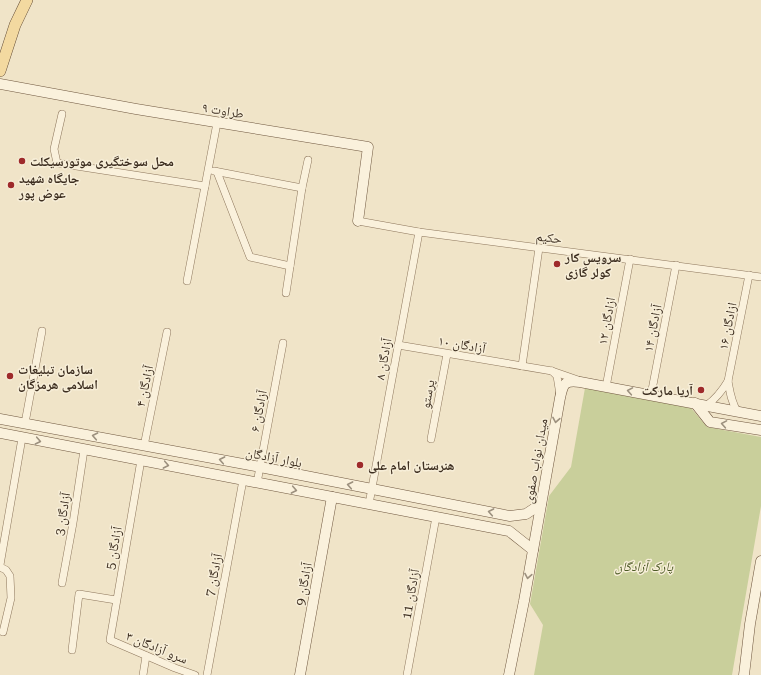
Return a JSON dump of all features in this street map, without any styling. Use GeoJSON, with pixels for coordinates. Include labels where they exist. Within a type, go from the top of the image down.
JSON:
{"type":"FeatureCollection","features":[{"type":"Feature","properties":{"kind":"main road"},"geometry":{"type":"LineString","coordinates":[[15,25],[19,0]]}},
{"type":"Feature","properties":{"kind":"main road"},"geometry":{"type":"LineString","coordinates":[[0,71],[15,25],[27,0]]}},
{"type":"Feature","properties":{"kind":"main road","name":"طراوت ۹"},"geometry":{"type":"LineString","coordinates":[[0,84],[136,109],[368,147],[358,221]]}},
{"type":"Feature","properties":{"kind":"main road","name":"میدان نواب صفوی"},"geometry":{"type":"LineString","coordinates":[[509,675],[524,601],[560,398],[562,388],[566,383],[571,381],[589,384],[761,416]]}},
{"type":"Feature","properties":{"kind":"main road"},"geometry":{"type":"LineString","coordinates":[[695,403],[710,422],[761,430]]}},
{"type":"Feature","properties":{"kind":"main road","name":"بلوار آزادگان"},"geometry":{"type":"LineString","coordinates":[[0,418],[510,516],[526,514],[541,504]]}},
{"type":"Feature","properties":{"kind":"main road"},"geometry":{"type":"LineString","coordinates":[[22,438],[25,423]]}},
{"type":"Feature","properties":{"kind":"main road"},"geometry":{"type":"LineString","coordinates":[[0,433],[509,531],[533,550]]}},
{"type":"Feature","properties":{"kind":"main road"},"geometry":{"type":"LineString","coordinates":[[141,460],[144,446]]}},
{"type":"Feature","properties":{"kind":"main road","name":"آزادگان 9"},"geometry":{"type":"LineString","coordinates":[[300,675],[332,497]]}},
{"type":"Feature","properties":{"kind":"main road"},"geometry":{"type":"LineString","coordinates":[[509,531],[515,524],[514,520],[510,516]]}},
{"type":"Feature","properties":{"kind":"main road"},"geometry":{"type":"LineString","coordinates":[[744,675],[750,624],[761,561]]}},
{"type":"Feature","properties":{"kind":"main road"},"geometry":{"type":"LineString","coordinates":[[750,624],[761,606]]}},
{"type":"Feature","properties":{"kind":"street"},"geometry":{"type":"LineString","coordinates":[[62,114],[54,149],[57,163],[205,186]]}},
{"type":"Feature","properties":{"kind":"street"},"geometry":{"type":"LineString","coordinates":[[188,281],[217,122]]}},
{"type":"Feature","properties":{"kind":"street"},"geometry":{"type":"LineString","coordinates":[[286,293],[302,188],[308,160]]}},
{"type":"Feature","properties":{"kind":"street"},"geometry":{"type":"LineString","coordinates":[[208,170],[302,188]]}},
{"type":"Feature","properties":{"kind":"street"},"geometry":{"type":"LineString","coordinates":[[217,172],[250,257],[290,266]]}},
{"type":"Feature","properties":{"kind":"street","name":"حکیم"},"geometry":{"type":"LineString","coordinates":[[358,221],[419,232],[761,276]]}},
{"type":"Feature","properties":{"kind":"street","name":"آزادگان ۸"},"geometry":{"type":"LineString","coordinates":[[369,504],[419,232]]}},
{"type":"Feature","properties":{"kind":"street"},"geometry":{"type":"LineString","coordinates":[[522,366],[539,248]]}},
{"type":"Feature","properties":{"kind":"street","name":"ازادگان ۱۲"},"geometry":{"type":"LineString","coordinates":[[606,387],[630,259]]}},
{"type":"Feature","properties":{"kind":"street","name":"آزادگان ۱۴"},"geometry":{"type":"LineString","coordinates":[[651,395],[676,265]]}},
{"type":"Feature","properties":{"kind":"street","name":"ازادگان ۱۶"},"geometry":{"type":"LineString","coordinates":[[707,405],[723,390],[728,381],[749,275]]}},
{"type":"Feature","properties":{"kind":"street"},"geometry":{"type":"LineString","coordinates":[[25,423],[42,331]]}},
{"type":"Feature","properties":{"kind":"street","name":"آزادگان ۴"},"geometry":{"type":"LineString","coordinates":[[144,446],[167,332]]}},
{"type":"Feature","properties":{"kind":"street","name":"آزادگان ۶"},"geometry":{"type":"LineString","coordinates":[[257,483],[283,343]]}},
{"type":"Feature","properties":{"kind":"street","name":"آزادگان ۱۰"},"geometry":{"type":"LineString","coordinates":[[398,345],[552,371],[589,384]]}},
{"type":"Feature","properties":{"kind":"street","name":"پرستو"},"geometry":{"type":"LineString","coordinates":[[431,439],[447,354]]}},
{"type":"Feature","properties":{"kind":"street"},"geometry":{"type":"LineString","coordinates":[[552,371],[557,376],[560,398]]}},
{"type":"Feature","properties":{"kind":"street","name":"ازادگان ۱۶"},"geometry":{"type":"LineString","coordinates":[[728,381],[730,397],[737,411]]}},
{"type":"Feature","properties":{"kind":"street"},"geometry":{"type":"LineString","coordinates":[[3,632],[11,598],[10,576],[6,570],[0,566],[22,438]]}},
{"type":"Feature","properties":{"kind":"street","name":"آزادگان 3"},"geometry":{"type":"LineString","coordinates":[[62,583],[84,450]]}},
{"type":"Feature","properties":{"kind":"street","name":"آزادگان 5"},"geometry":{"type":"LineString","coordinates":[[110,640],[141,460]]}},
{"type":"Feature","properties":{"kind":"street","name":"آزادگان 7"},"geometry":{"type":"LineString","coordinates":[[207,675],[243,480]]}},
{"type":"Feature","properties":{"kind":"street","name":"آزادگان 11"},"geometry":{"type":"LineString","coordinates":[[407,675],[436,517]]}},
{"type":"Feature","properties":{"kind":"street"},"geometry":{"type":"LineString","coordinates":[[72,650],[79,594],[116,600]]}},
{"type":"Feature","properties":{"kind":"street","name":"سرو آزادگان ۳"},"geometry":{"type":"LineString","coordinates":[[110,640],[146,656],[175,672],[195,675]]}},
{"type":"Feature","properties":{"kind":"street"},"geometry":{"type":"LineString","coordinates":[[143,675],[146,656]]}},
{"type":"Feature","properties":{"kind":"green space","name":"پارک آزادگان"},"geometry":{"type":"Polygon","coordinates":[[[585,388],[691,408],[707,427],[761,437],[761,506],[732,675],[534,675],[543,625],[530,604],[549,496],[571,467],[585,388]]]}},
{"type":"Feature","properties":{"kind":"place","name":"محل سوختگیری موتورسیکلت"},"geometry":{"type":"Point","coordinates":[22,161]}},
{"type":"Feature","properties":{"kind":"place","name":"جایگاه شهید عوض پور"},"geometry":{"type":"Point","coordinates":[11,185]}},
{"type":"Feature","properties":{"kind":"place","name":"سرویس کار کولر گازی"},"geometry":{"type":"Point","coordinates":[557,264]}},
{"type":"Feature","properties":{"kind":"place","name":"سازمان تبلیغات اسلامی هرمزگان"},"geometry":{"type":"Point","coordinates":[10,376]}},
{"type":"Feature","properties":{"kind":"place","name":"آریا مارکت"},"geometry":{"type":"Point","coordinates":[701,390]}},
{"type":"Feature","properties":{"kind":"place","name":"هنرستان امام علی"},"geometry":{"type":"Point","coordinates":[360,465]}}]}
